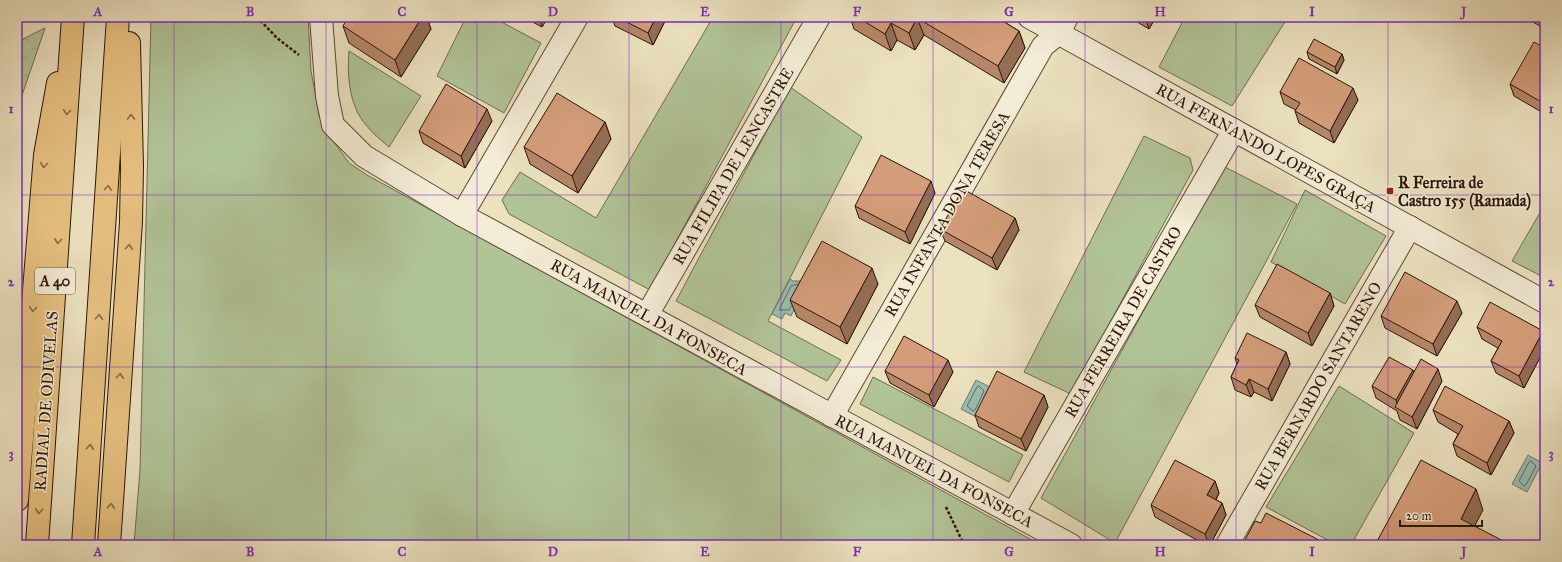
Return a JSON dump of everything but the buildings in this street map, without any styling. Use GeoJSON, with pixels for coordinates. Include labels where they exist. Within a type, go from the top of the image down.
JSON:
{"type":"FeatureCollection","features":[{"type":"Feature","properties":{"kind":"highway"},"geometry":{"type":"LineString","coordinates":[[17,500],[45,155],[52,109],[72,17]]}},
{"type":"Feature","properties":{"kind":"highway","name":"RADIAL DE ODIVELAS"},"geometry":{"type":"LineString","coordinates":[[37,545],[72,17]]}},
{"type":"Feature","properties":{"kind":"highway"},"geometry":{"type":"LineString","coordinates":[[83,545],[118,17]]}},
{"type":"Feature","properties":{"kind":"highway"},"geometry":{"type":"LineString","coordinates":[[109,545],[131,222],[132,166],[129,17]]}},
{"type":"Feature","properties":{"kind":"street","name":"RUA MANUEL DA FONSECA"},"geometry":{"type":"LineString","coordinates":[[321,17],[327,96],[333,125],[364,156],[462,215],[1071,545]]}},
{"type":"Feature","properties":{"kind":"street"},"geometry":{"type":"LineString","coordinates":[[462,215],[577,17]]}},
{"type":"Feature","properties":{"kind":"street","name":"RUA FILIPA DE LENCASTRE"},"geometry":{"type":"LineString","coordinates":[[647,316],[819,17]]}},
{"type":"Feature","properties":{"kind":"street","name":"RUA FERNANDO LOPES GRAÇA"},"geometry":{"type":"LineString","coordinates":[[1030,17],[1063,25],[1234,130],[1545,302]]}},
{"type":"Feature","properties":{"kind":"street","name":"RUA INFANTA DONA TERESA"},"geometry":{"type":"LineString","coordinates":[[832,416],[1043,46],[1063,25]]}},
{"type":"Feature","properties":{"kind":"street","name":"RUA FERREIRA DE CASTRO"},"geometry":{"type":"LineString","coordinates":[[1013,514],[1234,130]]}},
{"type":"Feature","properties":{"kind":"street","name":"RUA BERNARDO SANTARENO"},"geometry":{"type":"LineString","coordinates":[[1227,545],[1410,227]]}},
{"type":"Feature","properties":{"kind":"path"},"geometry":{"type":"LineString","coordinates":[[257,17],[277,38],[325,74]]}},
{"type":"Feature","properties":{"kind":"green space"},"geometry":{"type":"Polygon","coordinates":[[[151,17],[235,17],[239,20],[242,17],[308,17],[311,71],[319,115],[334,142],[349,163],[367,175],[1041,545],[134,545],[140,470],[151,17]]]}},
{"type":"Feature","properties":{"kind":"green space"},"geometry":{"type":"Polygon","coordinates":[[[466,17],[492,17],[541,43],[504,113],[437,76],[466,17]]]}},
{"type":"Feature","properties":{"kind":"green space"},"geometry":{"type":"Polygon","coordinates":[[[713,17],[797,17],[650,290],[509,214],[502,200],[520,172],[596,218],[713,17]]]}},
{"type":"Feature","properties":{"kind":"green space"},"geometry":{"type":"Polygon","coordinates":[[[1185,17],[1288,17],[1232,106],[1159,67],[1185,17]]]}},
{"type":"Feature","properties":{"kind":"green space"},"geometry":{"type":"Polygon","coordinates":[[[45,28],[18,107],[17,170],[17,42],[45,28]]]}},
{"type":"Feature","properties":{"kind":"green space"},"geometry":{"type":"Polygon","coordinates":[[[349,51],[421,96],[389,147],[368,128],[356,109],[350,90],[348,70],[349,51]]]}},
{"type":"Feature","properties":{"kind":"green space"},"geometry":{"type":"Polygon","coordinates":[[[790,87],[862,137],[768,321],[841,360],[827,381],[676,301],[790,87]]]}},
{"type":"Feature","properties":{"kind":"green space"},"geometry":{"type":"Polygon","coordinates":[[[1144,136],[1190,158],[1193,170],[1071,394],[1024,372],[1144,136]]]}},
{"type":"Feature","properties":{"kind":"green space"},"geometry":{"type":"Polygon","coordinates":[[[1223,166],[1297,204],[1115,543],[1041,498],[1223,166]]]}},
{"type":"Feature","properties":{"kind":"green space"},"geometry":{"type":"Polygon","coordinates":[[[1305,190],[1386,236],[1345,304],[1271,262],[1305,190]]]}},
{"type":"Feature","properties":{"kind":"green space"},"geometry":{"type":"Polygon","coordinates":[[[1545,204],[1545,278],[1512,261],[1545,204]]]}},
{"type":"Feature","properties":{"kind":"green space"},"geometry":{"type":"Polygon","coordinates":[[[873,377],[1023,455],[1009,482],[860,404],[873,377]]]}},
{"type":"Feature","properties":{"kind":"green space"},"geometry":{"type":"Polygon","coordinates":[[[1339,386],[1414,433],[1351,545],[1337,545],[1266,507],[1339,386]]]}},
{"type":"Feature","properties":{"kind":"water"},"geometry":{"type":"Polygon","coordinates":[[[790,279],[793,281],[805,281],[803,291],[791,316],[785,313],[782,319],[772,314],[790,279]]]}},
{"type":"Feature","properties":{"kind":"water"},"geometry":{"type":"Polygon","coordinates":[[[976,380],[990,387],[976,417],[961,409],[976,380]]]}},
{"type":"Feature","properties":{"kind":"water"},"geometry":{"type":"Polygon","coordinates":[[[1528,455],[1542,463],[1527,492],[1512,484],[1528,455]]]}},
{"type":"Feature","properties":{"kind":"place","name":"R Ferreira de Castro 155 (Ramada)"},"geometry":{"type":"Point","coordinates":[1390,191]}}]}
